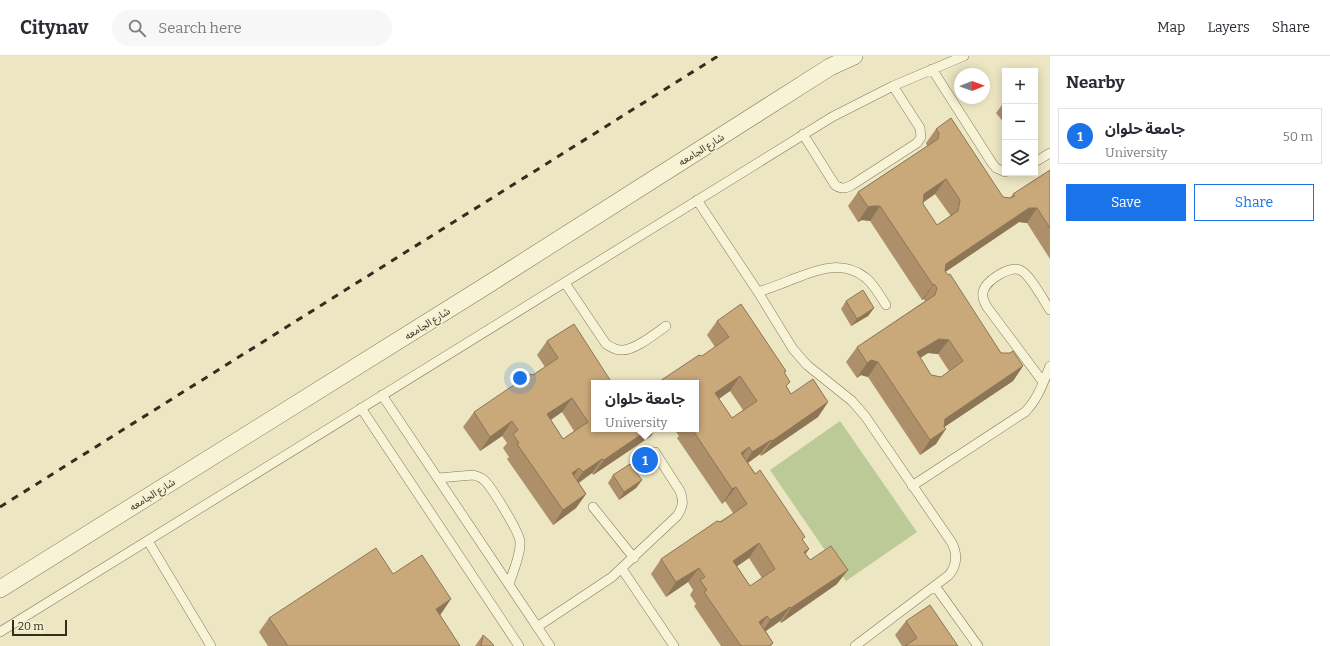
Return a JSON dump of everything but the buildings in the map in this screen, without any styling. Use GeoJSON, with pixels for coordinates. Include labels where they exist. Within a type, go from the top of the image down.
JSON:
{"type":"FeatureCollection","features":[{"type":"Feature","properties":{"kind":"street","name":"شارع الجامعه"},"geometry":{"type":"LineString","coordinates":[[0,589],[484,287],[830,67],[854,56]]}},
{"type":"Feature","properties":{"kind":"lane"},"geometry":{"type":"LineString","coordinates":[[0,632],[803,134],[832,117],[893,86],[964,56]]}},
{"type":"Feature","properties":{"kind":"lane"},"geometry":{"type":"LineString","coordinates":[[932,69],[992,163],[996,168],[1002,171]]}},
{"type":"Feature","properties":{"kind":"lane"},"geometry":{"type":"LineString","coordinates":[[803,134],[835,186],[841,189],[852,186],[916,143],[921,137],[920,128],[893,86]]}},
{"type":"Feature","properties":{"kind":"lane"},"geometry":{"type":"LineString","coordinates":[[1038,160],[1050,153]]}},
{"type":"Feature","properties":{"kind":"lane"},"geometry":{"type":"LineString","coordinates":[[697,200],[758,292],[793,349],[810,368],[852,401],[864,416],[955,549],[956,556],[953,570],[949,575],[855,646]]}},
{"type":"Feature","properties":{"kind":"lane"},"geometry":{"type":"LineString","coordinates":[[758,292],[824,268],[847,268],[866,278],[874,286],[886,305]]}},
{"type":"Feature","properties":{"kind":"lane"},"geometry":{"type":"LineString","coordinates":[[1043,382],[984,302],[983,292],[988,283],[1007,270],[1015,268],[1022,270],[1028,276],[1050,310]]}},
{"type":"Feature","properties":{"kind":"lane"},"geometry":{"type":"LineString","coordinates":[[565,282],[606,344],[613,348],[621,350],[629,349],[666,326]]}},
{"type":"Feature","properties":{"kind":"lane"},"geometry":{"type":"LineString","coordinates":[[912,486],[1025,412],[1038,395],[1050,366]]}},
{"type":"Feature","properties":{"kind":"lane"},"geometry":{"type":"LineString","coordinates":[[382,395],[550,646]]}},
{"type":"Feature","properties":{"kind":"lane"},"geometry":{"type":"LineString","coordinates":[[362,408],[519,646]]}},
{"type":"Feature","properties":{"kind":"lane"},"geometry":{"type":"LineString","coordinates":[[537,627],[622,569],[677,516],[683,504],[680,491],[655,452]]}},
{"type":"Feature","properties":{"kind":"lane"},"geometry":{"type":"LineString","coordinates":[[438,478],[473,475],[478,476],[487,483],[516,529],[520,540],[519,552],[509,584]]}},
{"type":"Feature","properties":{"kind":"lane"},"geometry":{"type":"LineString","coordinates":[[593,507],[634,558]]}},
{"type":"Feature","properties":{"kind":"lane"},"geometry":{"type":"LineString","coordinates":[[148,541],[211,646]]}},
{"type":"Feature","properties":{"kind":"lane"},"geometry":{"type":"LineString","coordinates":[[622,569],[674,646]]}},
{"type":"Feature","properties":{"kind":"lane"},"geometry":{"type":"LineString","coordinates":[[935,586],[978,646]]}},
{"type":"Feature","properties":{"kind":"green space"},"geometry":{"type":"Polygon","coordinates":[[[840,421],[917,532],[846,581],[770,470],[840,421]]]}},
{"type":"Feature","properties":{"kind":"railway"},"geometry":{"type":"LineString","coordinates":[[0,507],[718,56]]}},
{"type":"Feature","properties":{"kind":"place","name":"جامعة حلوان"},"geometry":{"type":"Point","coordinates":[645,460]}}]}
